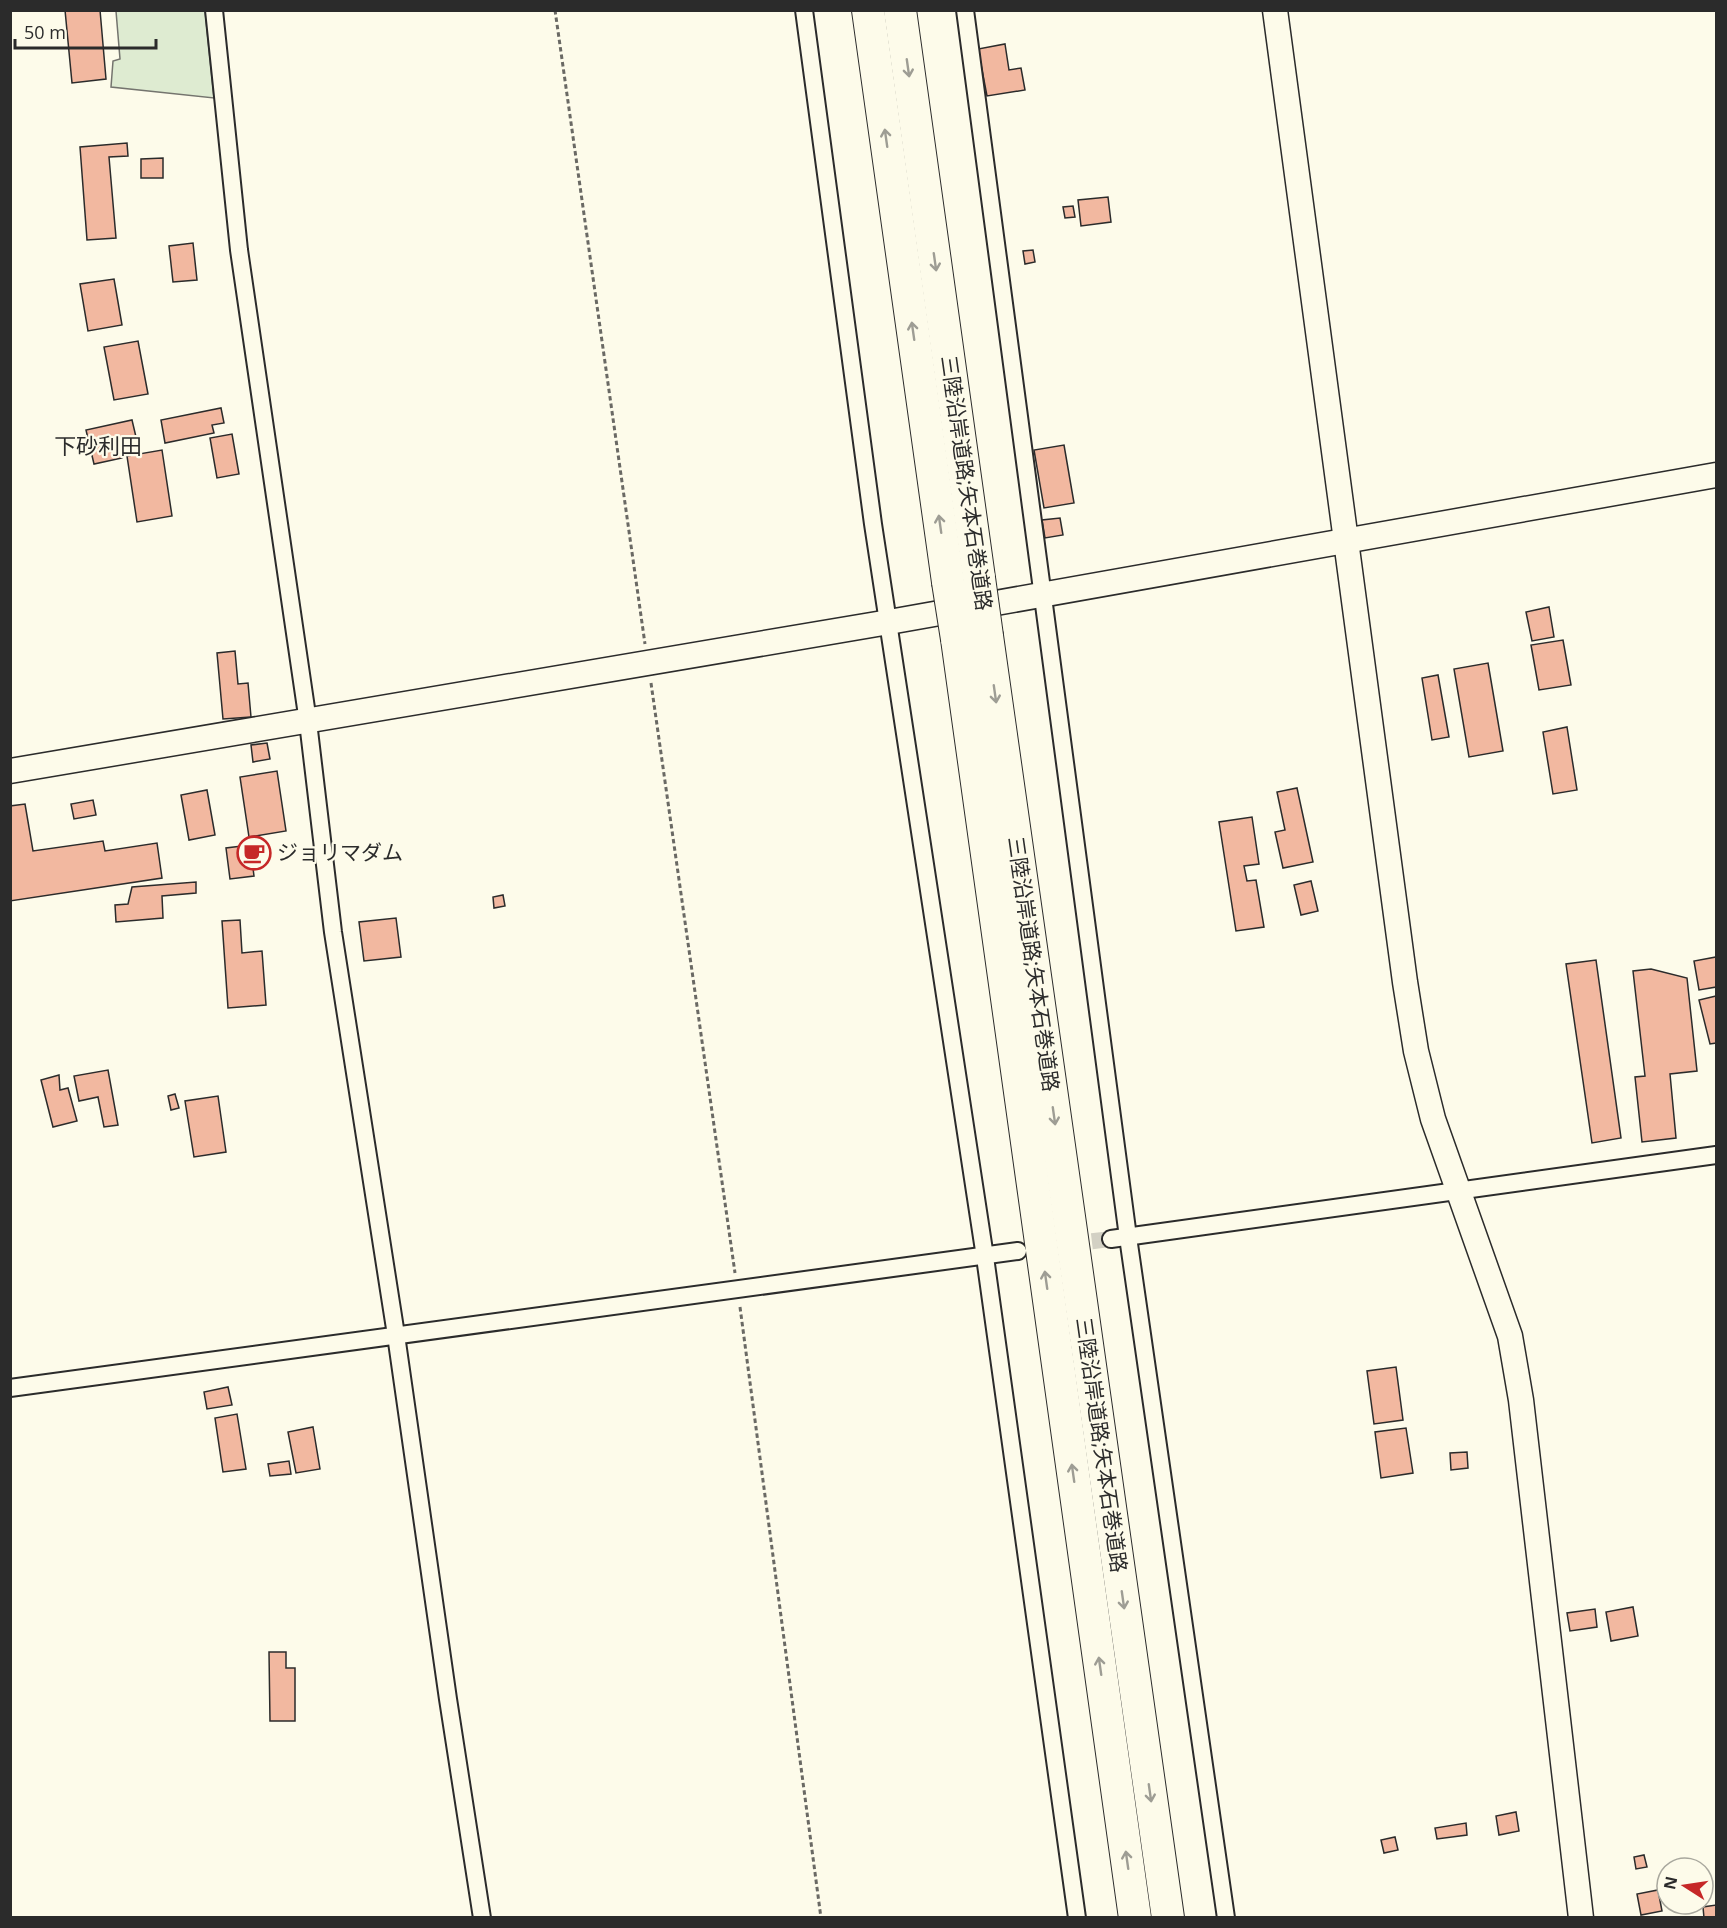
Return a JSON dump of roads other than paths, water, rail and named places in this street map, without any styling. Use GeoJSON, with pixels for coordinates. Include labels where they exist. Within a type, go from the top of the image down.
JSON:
{"type":"FeatureCollection","features":[{"type":"Feature","properties":{"kind":"highway","name":"三陸沿岸道路;矢本石巻道路"},"geometry":{"type":"LineString","coordinates":[[868,10],[948,582],[972,637],[1168,1917]]}},
{"type":"Feature","properties":{"kind":"highway","name":"三陸沿岸道路;矢本石巻道路"},"geometry":{"type":"LineString","coordinates":[[900,10],[979,578],[972,637],[1135,1917]]}},
{"type":"Feature","properties":{"kind":"street"},"geometry":{"type":"LineString","coordinates":[[214,10],[239,250],[308,722],[333,932],[396,1335],[482,1917]]}},
{"type":"Feature","properties":{"kind":"street"},"geometry":{"type":"LineString","coordinates":[[804,10],[873,524],[985,1257],[1077,1917]]}},
{"type":"Feature","properties":{"kind":"street"},"geometry":{"type":"LineString","coordinates":[[965,10],[1042,595],[1120,1238],[1226,1917]]}},
{"type":"Feature","properties":{"kind":"street"},"geometry":{"type":"LineString","coordinates":[[1275,10],[1416,1051],[1433,1119],[1510,1336],[1521,1400],[1581,1917]]}},
{"type":"Feature","properties":{"kind":"street"},"geometry":{"type":"LineString","coordinates":[[10,771],[648,664],[1716,475]]}},
{"type":"Feature","properties":{"kind":"street"},"geometry":{"type":"LineString","coordinates":[[1120,1238],[1716,1155]]}},
{"type":"Feature","properties":{"kind":"street"},"geometry":{"type":"LineString","coordinates":[[10,1389],[1018,1251]]}},
{"type":"Feature","properties":{"kind":"tunnel"},"geometry":{"type":"LineString","coordinates":[[1068,1244],[1111,1239]]}},
{"type":"Feature","properties":{"kind":"place","name":"ジョリマダム"},"geometry":{"type":"Point","coordinates":[254,853]}},
{"type":"Feature","properties":{"kind":"district","name":"下砂利田"},"geometry":{"type":"Point","coordinates":[98,446]}}]}
